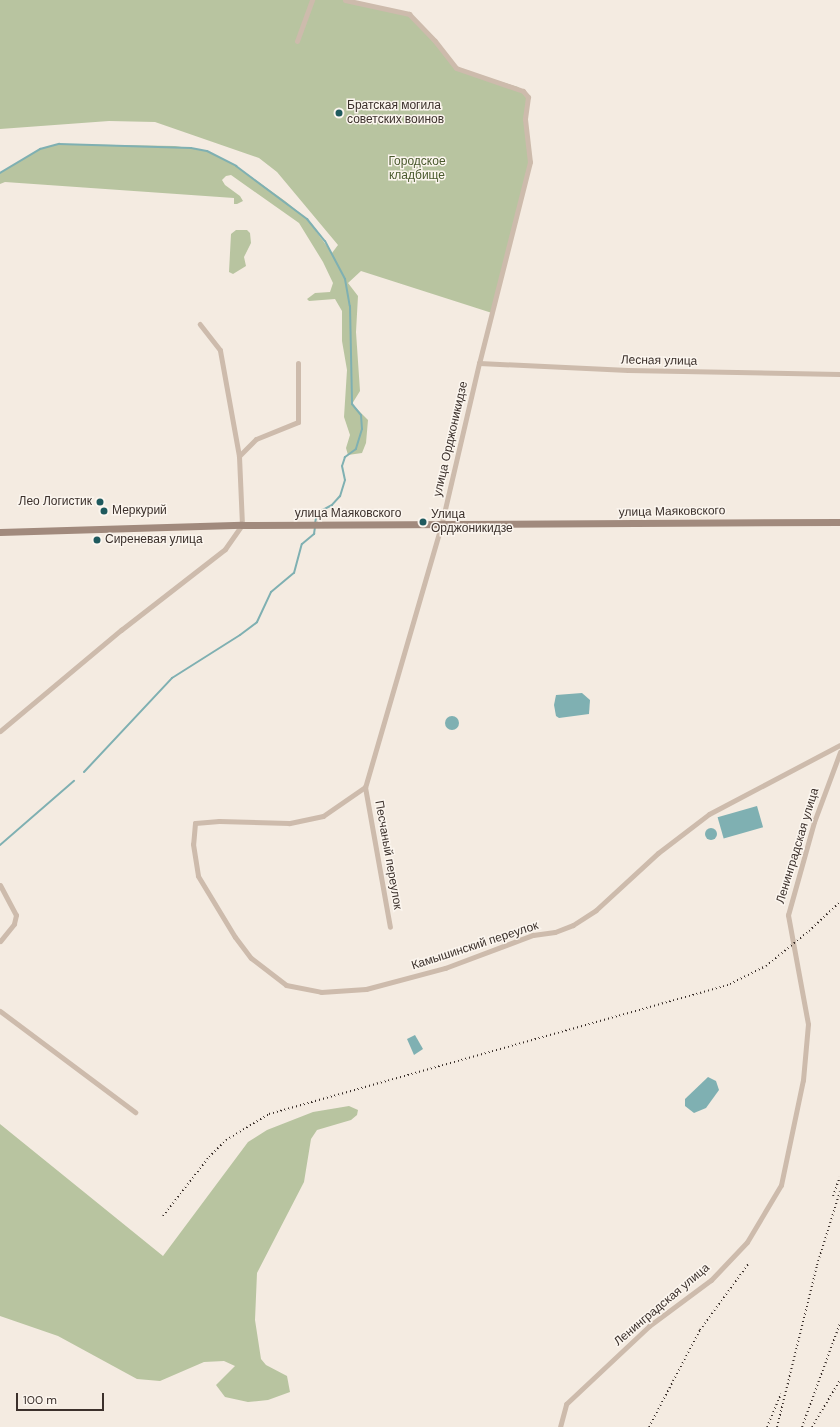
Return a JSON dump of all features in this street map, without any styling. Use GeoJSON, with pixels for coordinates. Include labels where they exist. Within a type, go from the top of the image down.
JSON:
{"type":"FeatureCollection","features":[{"type":"Feature","properties":{"kind":"street"},"geometry":{"type":"LineString","coordinates":[[297,41],[312,0]]}},
{"type":"Feature","properties":{"kind":"street","name":"улица Орджоникидзе"},"geometry":{"type":"LineString","coordinates":[[345,0],[409,14],[456,68],[524,91],[528,97],[525,119],[530,162],[479,363],[441,526],[365,787]]}},
{"type":"Feature","properties":{"kind":"street"},"geometry":{"type":"LineString","coordinates":[[0,731],[121,630],[225,548],[242,525],[239,456],[220,350],[200,324]]}},
{"type":"Feature","properties":{"kind":"street"},"geometry":{"type":"LineString","coordinates":[[239,456],[256,439],[295,425],[299,418],[298,363]]}},
{"type":"Feature","properties":{"kind":"street","name":"Лесная улица"},"geometry":{"type":"LineString","coordinates":[[479,363],[584,369],[840,374]]}},
{"type":"Feature","properties":{"kind":"street","name":"улица Маяковского"},"geometry":{"type":"LineString","coordinates":[[0,532],[242,525],[328,524],[441,526],[840,522]]}},
{"type":"Feature","properties":{"kind":"street","name":"Камышинский переулок"},"geometry":{"type":"LineString","coordinates":[[365,787],[323,816],[289,823],[213,821],[195,823],[193,844],[196,868],[235,937],[251,958],[286,985],[321,992],[366,989],[445,968],[533,935],[555,932],[573,925],[596,910],[658,853],[709,814],[840,745]]}},
{"type":"Feature","properties":{"kind":"street","name":"Ленинградская улица"},"geometry":{"type":"LineString","coordinates":[[560,1427],[566,1404],[649,1326],[711,1280],[747,1242],[780,1185],[803,1080],[808,1024],[788,915],[814,822],[840,752]]}},
{"type":"Feature","properties":{"kind":"street","name":"Песчаный переулок"},"geometry":{"type":"LineString","coordinates":[[365,787],[390,927]]}},
{"type":"Feature","properties":{"kind":"street"},"geometry":{"type":"LineString","coordinates":[[0,885],[16,915],[14,924],[0,941]]}},
{"type":"Feature","properties":{"kind":"street"},"geometry":{"type":"LineString","coordinates":[[0,1010],[135,1112]]}},
{"type":"Feature","properties":{"kind":"green space","name":"Городское кладбище"},"geometry":{"type":"Polygon","coordinates":[[[0,0],[345,0],[409,14],[456,68],[518,87],[528,97],[525,119],[530,162],[492,313],[361,271],[348,283],[358,296],[356,332],[360,391],[352,404],[368,420],[366,443],[362,453],[348,455],[346,448],[350,435],[344,417],[347,370],[342,341],[342,311],[335,299],[309,301],[307,299],[315,293],[330,292],[333,283],[323,262],[299,223],[231,175],[226,176],[222,180],[225,185],[240,196],[243,201],[237,204],[234,204],[234,198],[5,182],[0,184],[0,173],[40,149],[59,144],[175,146],[207,151],[236,166],[285,201],[307,219],[332,253],[338,245],[277,172],[259,158],[155,122],[109,121],[0,129],[0,0]]]}},
{"type":"Feature","properties":{"kind":"green space"},"geometry":{"type":"Polygon","coordinates":[[[236,230],[247,230],[250,233],[251,243],[244,257],[246,266],[233,274],[229,272],[231,234],[236,230]]]}},
{"type":"Feature","properties":{"kind":"green space"},"geometry":{"type":"Polygon","coordinates":[[[349,1106],[358,1110],[357,1115],[351,1120],[317,1130],[311,1139],[304,1182],[257,1273],[255,1320],[261,1359],[266,1365],[287,1376],[290,1392],[268,1400],[248,1402],[225,1397],[216,1385],[235,1366],[224,1361],[204,1362],[160,1381],[137,1379],[58,1336],[0,1316],[0,1124],[163,1256],[248,1142],[267,1130],[313,1112],[349,1106]]]}},
{"type":"Feature","properties":{"kind":"water"},"geometry":{"type":"Polygon","coordinates":[[[582,693],[590,700],[589,714],[559,718],[556,716],[554,705],[556,695],[582,693]]]}},
{"type":"Feature","properties":{"kind":"water"},"geometry":{"type":"Polygon","coordinates":[[[452,716],[457,718],[459,723],[457,728],[452,730],[447,728],[445,723],[447,718],[452,716]]]}},
{"type":"Feature","properties":{"kind":"water"},"geometry":{"type":"Polygon","coordinates":[[[757,806],[763,827],[724,838],[718,817],[757,806]]]}},
{"type":"Feature","properties":{"kind":"water"},"geometry":{"type":"Polygon","coordinates":[[[711,828],[715,830],[717,834],[715,838],[711,840],[707,838],[705,834],[707,830],[711,828]]]}},
{"type":"Feature","properties":{"kind":"water"},"geometry":{"type":"Polygon","coordinates":[[[415,1035],[423,1049],[414,1055],[407,1039],[415,1035]]]}},
{"type":"Feature","properties":{"kind":"water"},"geometry":{"type":"Polygon","coordinates":[[[708,1077],[716,1081],[719,1090],[706,1108],[694,1113],[685,1106],[685,1099],[708,1077]]]}},
{"type":"Feature","properties":{"kind":"waterway"},"geometry":{"type":"LineString","coordinates":[[0,173],[40,149],[59,144],[191,148],[207,151],[236,166],[307,219],[325,241],[345,279],[350,306],[352,404],[361,415],[362,429],[356,449],[345,457],[342,466],[345,480],[340,496],[332,505],[317,513],[315,523]]}},
{"type":"Feature","properties":{"kind":"waterway"},"geometry":{"type":"LineString","coordinates":[[84,772],[172,678],[240,635],[257,622],[271,592],[294,573],[302,544],[314,534],[315,527]]}},
{"type":"Feature","properties":{"kind":"waterway"},"geometry":{"type":"LineString","coordinates":[[0,845],[74,781]]}},
{"type":"Feature","properties":{"kind":"railway"},"geometry":{"type":"LineString","coordinates":[[163,1216],[209,1157],[226,1140],[269,1114],[730,984],[766,966],[809,931],[840,902]]}},
{"type":"Feature","properties":{"kind":"railway"},"geometry":{"type":"LineString","coordinates":[[833,1196],[840,1177]]}},
{"type":"Feature","properties":{"kind":"railway"},"geometry":{"type":"LineString","coordinates":[[777,1427],[817,1265],[840,1191]]}},
{"type":"Feature","properties":{"kind":"railway"},"geometry":{"type":"LineString","coordinates":[[649,1427],[700,1330],[749,1263]]}},
{"type":"Feature","properties":{"kind":"railway"},"geometry":{"type":"LineString","coordinates":[[802,1427],[840,1323]]}},
{"type":"Feature","properties":{"kind":"railway"},"geometry":{"type":"LineString","coordinates":[[812,1427],[840,1380]]}},
{"type":"Feature","properties":{"kind":"railway"},"geometry":{"type":"LineString","coordinates":[[767,1427],[781,1394]]}},
{"type":"Feature","properties":{"kind":"place","name":"Братская могила советских воинов"},"geometry":{"type":"Point","coordinates":[339,113]}},
{"type":"Feature","properties":{"kind":"place","name":"Лео Логистик"},"geometry":{"type":"Point","coordinates":[100,502]}},
{"type":"Feature","properties":{"kind":"place","name":"Меркурий"},"geometry":{"type":"Point","coordinates":[104,511]}},
{"type":"Feature","properties":{"kind":"place","name":"Улица Орджоникидзе"},"geometry":{"type":"Point","coordinates":[423,522]}},
{"type":"Feature","properties":{"kind":"place","name":"Сиреневая улица"},"geometry":{"type":"Point","coordinates":[97,540]}}]}
